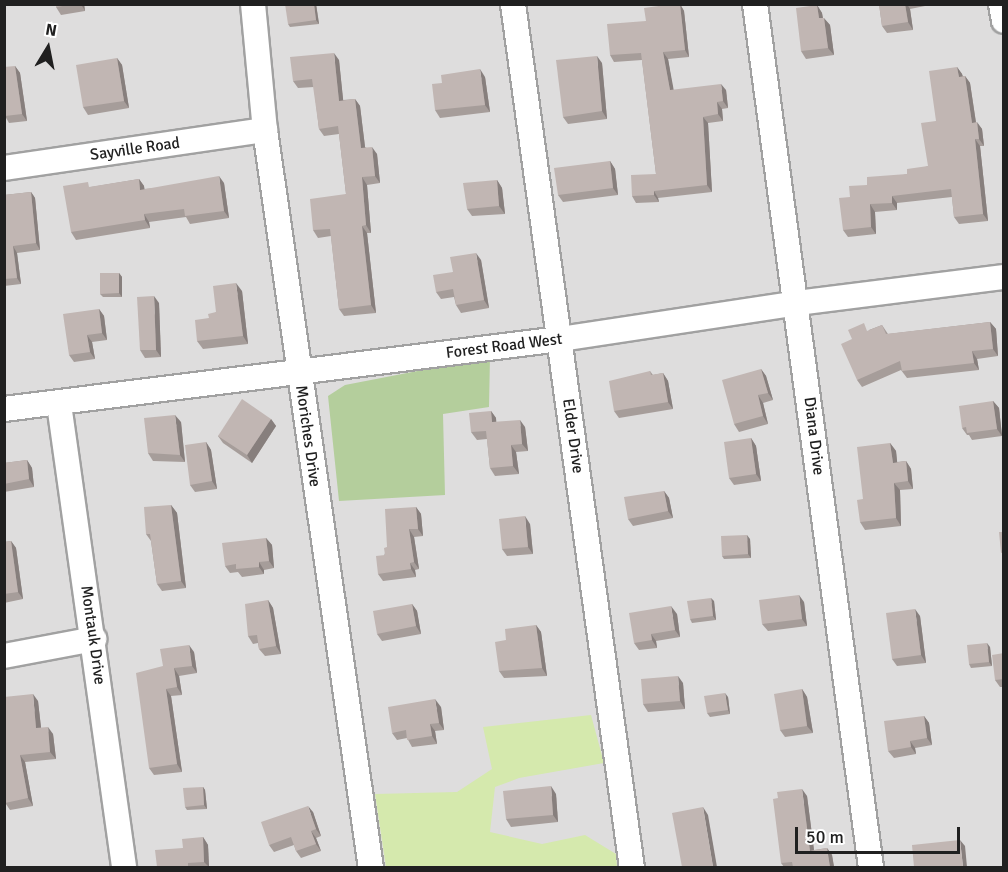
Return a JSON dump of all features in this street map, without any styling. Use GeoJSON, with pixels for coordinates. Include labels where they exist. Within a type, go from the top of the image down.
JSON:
{"type":"FeatureCollection","features":[{"type":"Feature","properties":{"kind":"street","name":"Moriches Drive"},"geometry":{"type":"LineString","coordinates":[[253,4],[266,130],[371,867]]}},
{"type":"Feature","properties":{"kind":"street","name":"Elder Drive"},"geometry":{"type":"LineString","coordinates":[[513,4],[632,867]]}},
{"type":"Feature","properties":{"kind":"street","name":"Diana Drive"},"geometry":{"type":"LineString","coordinates":[[755,4],[871,867]]}},
{"type":"Feature","properties":{"kind":"street"},"geometry":{"type":"LineString","coordinates":[[1001,4],[1004,21]]}},
{"type":"Feature","properties":{"kind":"street","name":"Sayville Road"},"geometry":{"type":"LineString","coordinates":[[4,168],[266,130]]}},
{"type":"Feature","properties":{"kind":"street","name":"Forest Road West"},"geometry":{"type":"LineString","coordinates":[[4,410],[299,370],[560,339],[797,303],[1004,277]]}},
{"type":"Feature","properties":{"kind":"street","name":"Montauk Drive"},"geometry":{"type":"LineString","coordinates":[[59,404],[94,639],[124,867]]}},
{"type":"Feature","properties":{"kind":"street"},"geometry":{"type":"LineString","coordinates":[[4,656],[94,639]]}},
{"type":"Feature","properties":{"kind":"shaded area"},"geometry":{"type":"Polygon","coordinates":[[[5,5],[1003,5],[1003,867],[5,867],[5,5]]]}},
{"type":"Feature","properties":{"kind":"green space"},"geometry":{"type":"Polygon","coordinates":[[[490,357],[489,407],[443,414],[445,495],[339,501],[328,396],[345,385],[490,357]]]}},
{"type":"Feature","properties":{"kind":"green space"},"geometry":{"type":"Polygon","coordinates":[[[591,715],[604,763],[519,778],[495,787],[490,832],[542,844],[585,835],[616,854],[617,867],[386,867],[375,794],[457,792],[492,769],[483,727],[591,715]]]}},
{"type":"Feature","properties":{"kind":"building"},"geometry":{"type":"Polygon","coordinates":[[[56,4],[76,4],[56,7],[56,4]]]}},
{"type":"Feature","properties":{"kind":"building"},"geometry":{"type":"Polygon","coordinates":[[[285,4],[314,4],[316,20],[288,24],[285,4]]]}},
{"type":"Feature","properties":{"kind":"building"},"geometry":{"type":"Polygon","coordinates":[[[680,4],[685,50],[663,52],[670,90],[721,84],[723,101],[717,102],[718,114],[703,117],[707,185],[654,191],[654,195],[632,196],[631,175],[656,174],[641,53],[610,55],[607,24],[646,21],[644,8],[680,4]]]}},
{"type":"Feature","properties":{"kind":"building"},"geometry":{"type":"Polygon","coordinates":[[[879,4],[905,4],[908,22],[882,26],[879,4]]]}},
{"type":"Feature","properties":{"kind":"building"},"geometry":{"type":"Polygon","coordinates":[[[817,5],[819,18],[824,18],[828,48],[801,51],[796,8],[817,5]]]}},
{"type":"Feature","properties":{"kind":"building"},"geometry":{"type":"Polygon","coordinates":[[[334,53],[339,101],[355,99],[361,148],[372,147],[375,176],[362,177],[366,225],[362,226],[371,305],[339,309],[330,229],[313,230],[310,199],[346,194],[338,126],[319,129],[312,79],[293,81],[290,57],[334,53]]]}},
{"type":"Feature","properties":{"kind":"building"},"geometry":{"type":"Polygon","coordinates":[[[597,56],[602,111],[563,117],[556,60],[597,56]]]}},
{"type":"Feature","properties":{"kind":"building"},"geometry":{"type":"Polygon","coordinates":[[[117,58],[124,101],[83,107],[76,65],[117,58]]]}},
{"type":"Feature","properties":{"kind":"building"},"geometry":{"type":"Polygon","coordinates":[[[15,66],[22,114],[5,116],[4,67],[15,66]]]}},
{"type":"Feature","properties":{"kind":"building"},"geometry":{"type":"Polygon","coordinates":[[[957,67],[959,77],[965,76],[972,123],[977,122],[979,139],[975,139],[983,214],[954,217],[951,189],[892,196],[892,203],[870,204],[871,227],[843,230],[839,198],[850,197],[849,186],[867,185],[867,177],[907,174],[907,169],[928,166],[921,123],[936,121],[929,71],[957,67]]]}},
{"type":"Feature","properties":{"kind":"building"},"geometry":{"type":"Polygon","coordinates":[[[480,69],[485,105],[435,110],[432,84],[442,83],[441,75],[480,69]]]}},
{"type":"Feature","properties":{"kind":"building"},"geometry":{"type":"Polygon","coordinates":[[[610,161],[613,188],[558,195],[554,168],[610,161]]]}},
{"type":"Feature","properties":{"kind":"building"},"geometry":{"type":"Polygon","coordinates":[[[219,176],[224,211],[185,216],[184,209],[144,214],[145,220],[71,232],[63,186],[88,182],[89,187],[139,179],[140,190],[219,176]]]}},
{"type":"Feature","properties":{"kind":"building"},"geometry":{"type":"Polygon","coordinates":[[[497,180],[499,206],[467,209],[463,183],[497,180]]]}},
{"type":"Feature","properties":{"kind":"building"},"geometry":{"type":"Polygon","coordinates":[[[31,192],[36,243],[13,246],[17,278],[4,279],[4,195],[31,192]]]}},
{"type":"Feature","properties":{"kind":"building"},"geometry":{"type":"Polygon","coordinates":[[[476,253],[484,300],[456,305],[453,289],[436,292],[433,275],[453,272],[450,257],[476,253]]]}},
{"type":"Feature","properties":{"kind":"building"},"geometry":{"type":"Polygon","coordinates":[[[100,273],[119,273],[119,293],[100,294],[100,273]]]}},
{"type":"Feature","properties":{"kind":"building"},"geometry":{"type":"Polygon","coordinates":[[[236,283],[243,336],[197,341],[195,320],[209,318],[208,314],[216,312],[213,286],[236,283]]]}},
{"type":"Feature","properties":{"kind":"building"},"geometry":{"type":"Polygon","coordinates":[[[154,296],[156,350],[140,350],[137,297],[154,296]]]}},
{"type":"Feature","properties":{"kind":"building"},"geometry":{"type":"Polygon","coordinates":[[[99,309],[102,333],[87,335],[90,352],[69,355],[63,314],[99,309]]]}},
{"type":"Feature","properties":{"kind":"building"},"geometry":{"type":"Polygon","coordinates":[[[990,322],[993,349],[972,351],[974,363],[902,371],[900,361],[857,380],[841,344],[852,339],[848,330],[864,323],[867,331],[882,325],[886,334],[990,322]]]}},
{"type":"Feature","properties":{"kind":"building"},"geometry":{"type":"Polygon","coordinates":[[[761,369],[768,393],[758,395],[763,416],[734,424],[722,380],[761,369]]]}},
{"type":"Feature","properties":{"kind":"building"},"geometry":{"type":"Polygon","coordinates":[[[650,371],[651,375],[663,373],[668,402],[614,411],[609,381],[650,371]]]}},
{"type":"Feature","properties":{"kind":"building"},"geometry":{"type":"Polygon","coordinates":[[[242,399],[271,419],[247,455],[218,436],[242,399]]]}},
{"type":"Feature","properties":{"kind":"building"},"geometry":{"type":"Polygon","coordinates":[[[993,401],[997,429],[967,433],[966,427],[962,428],[959,406],[993,401]]]}},
{"type":"Feature","properties":{"kind":"building"},"geometry":{"type":"Polygon","coordinates":[[[491,411],[492,422],[520,420],[522,444],[511,445],[513,466],[490,468],[486,431],[471,432],[469,413],[491,411]]]}},
{"type":"Feature","properties":{"kind":"building"},"geometry":{"type":"Polygon","coordinates":[[[175,415],[180,455],[148,453],[144,418],[175,415]]]}},
{"type":"Feature","properties":{"kind":"building"},"geometry":{"type":"Polygon","coordinates":[[[751,438],[756,474],[729,478],[724,442],[751,438]]]}},
{"type":"Feature","properties":{"kind":"building"},"geometry":{"type":"Polygon","coordinates":[[[206,442],[212,481],[190,485],[185,445],[206,442]]]}},
{"type":"Feature","properties":{"kind":"building"},"geometry":{"type":"Polygon","coordinates":[[[890,443],[893,463],[906,461],[908,481],[894,483],[896,518],[860,522],[857,500],[863,499],[857,447],[890,443]]]}},
{"type":"Feature","properties":{"kind":"building"},"geometry":{"type":"Polygon","coordinates":[[[27,460],[29,479],[4,484],[4,463],[27,460]]]}},
{"type":"Feature","properties":{"kind":"building"},"geometry":{"type":"Polygon","coordinates":[[[664,491],[668,511],[628,519],[624,497],[664,491]]]}},
{"type":"Feature","properties":{"kind":"building"},"geometry":{"type":"Polygon","coordinates":[[[171,505],[181,581],[157,584],[150,534],[146,534],[144,507],[171,505]]]}},
{"type":"Feature","properties":{"kind":"building"},"geometry":{"type":"Polygon","coordinates":[[[416,507],[418,529],[409,529],[414,562],[410,563],[411,569],[378,574],[376,556],[385,555],[384,548],[387,547],[385,509],[416,507]]]}},
{"type":"Feature","properties":{"kind":"building"},"geometry":{"type":"Polygon","coordinates":[[[525,516],[528,547],[502,549],[499,519],[525,516]]]}},
{"type":"Feature","properties":{"kind":"building"},"geometry":{"type":"Polygon","coordinates":[[[1004,521],[1004,552],[1001,553],[999,532],[1003,532],[1002,522],[1004,521]]]}},
{"type":"Feature","properties":{"kind":"building"},"geometry":{"type":"Polygon","coordinates":[[[747,535],[748,554],[722,556],[721,536],[747,535]]]}},
{"type":"Feature","properties":{"kind":"building"},"geometry":{"type":"Polygon","coordinates":[[[266,538],[269,561],[259,562],[259,567],[236,569],[236,564],[225,566],[222,543],[266,538]]]}},
{"type":"Feature","properties":{"kind":"building"},"geometry":{"type":"Polygon","coordinates":[[[11,541],[18,592],[4,594],[4,542],[11,541]]]}},
{"type":"Feature","properties":{"kind":"building"},"geometry":{"type":"Polygon","coordinates":[[[799,595],[802,619],[762,624],[759,600],[799,595]]]}},
{"type":"Feature","properties":{"kind":"building"},"geometry":{"type":"Polygon","coordinates":[[[711,598],[713,616],[690,619],[687,601],[711,598]]]}},
{"type":"Feature","properties":{"kind":"building"},"geometry":{"type":"Polygon","coordinates":[[[268,600],[276,646],[259,649],[257,635],[248,636],[245,604],[268,600]]]}},
{"type":"Feature","properties":{"kind":"building"},"geometry":{"type":"Polygon","coordinates":[[[412,604],[416,626],[377,634],[373,611],[412,604]]]}},
{"type":"Feature","properties":{"kind":"building"},"geometry":{"type":"Polygon","coordinates":[[[671,606],[675,630],[651,634],[652,640],[634,643],[629,613],[671,606]]]}},
{"type":"Feature","properties":{"kind":"building"},"geometry":{"type":"Polygon","coordinates":[[[915,609],[921,655],[892,659],[886,613],[915,609]]]}},
{"type":"Feature","properties":{"kind":"building"},"geometry":{"type":"Polygon","coordinates":[[[536,625],[542,668],[499,671],[495,642],[506,640],[505,629],[536,625]]]}},
{"type":"Feature","properties":{"kind":"building"},"geometry":{"type":"Polygon","coordinates":[[[987,643],[989,662],[969,664],[967,645],[987,643]]]}},
{"type":"Feature","properties":{"kind":"building"},"geometry":{"type":"Polygon","coordinates":[[[189,645],[192,666],[174,668],[177,687],[166,689],[177,764],[149,768],[136,673],[163,666],[160,649],[189,645]]]}},
{"type":"Feature","properties":{"kind":"building"},"geometry":{"type":"Polygon","coordinates":[[[1004,653],[1004,679],[995,680],[992,655],[1004,653]]]}},
{"type":"Feature","properties":{"kind":"building"},"geometry":{"type":"Polygon","coordinates":[[[678,676],[680,701],[643,704],[641,679],[678,676]]]}},
{"type":"Feature","properties":{"kind":"building"},"geometry":{"type":"Polygon","coordinates":[[[802,689],[807,726],[780,730],[774,694],[802,689]]]}},
{"type":"Feature","properties":{"kind":"building"},"geometry":{"type":"Polygon","coordinates":[[[725,693],[728,710],[707,713],[704,696],[725,693]]]}},
{"type":"Feature","properties":{"kind":"building"},"geometry":{"type":"Polygon","coordinates":[[[33,694],[36,728],[48,727],[50,752],[20,755],[28,798],[5,803],[4,697],[33,694]]]}},
{"type":"Feature","properties":{"kind":"building"},"geometry":{"type":"Polygon","coordinates":[[[435,699],[439,723],[430,724],[432,736],[407,740],[406,730],[392,733],[388,707],[435,699]]]}},
{"type":"Feature","properties":{"kind":"building"},"geometry":{"type":"Polygon","coordinates":[[[924,716],[927,738],[910,741],[911,747],[888,751],[884,721],[924,716]]]}},
{"type":"Feature","properties":{"kind":"building"},"geometry":{"type":"Polygon","coordinates":[[[551,786],[553,815],[506,819],[503,791],[551,786]]]}},
{"type":"Feature","properties":{"kind":"building"},"geometry":{"type":"Polygon","coordinates":[[[203,787],[204,805],[185,807],[183,788],[203,787]]]}},
{"type":"Feature","properties":{"kind":"building"},"geometry":{"type":"Polygon","coordinates":[[[802,789],[810,851],[827,848],[830,867],[793,867],[792,862],[781,863],[773,799],[778,798],[777,792],[802,789]]]}},
{"type":"Feature","properties":{"kind":"building"},"geometry":{"type":"Polygon","coordinates":[[[308,806],[316,829],[311,831],[316,844],[296,851],[291,837],[269,845],[261,822],[308,806]]]}},
{"type":"Feature","properties":{"kind":"building"},"geometry":{"type":"Polygon","coordinates":[[[703,807],[713,867],[682,867],[672,813],[703,807]]]}},
{"type":"Feature","properties":{"kind":"building"},"geometry":{"type":"Polygon","coordinates":[[[203,837],[204,862],[188,863],[188,867],[157,867],[155,850],[183,848],[182,839],[203,837]]]}},
{"type":"Feature","properties":{"kind":"building"},"geometry":{"type":"Polygon","coordinates":[[[960,840],[963,867],[914,867],[912,845],[960,840]]]}}]}
